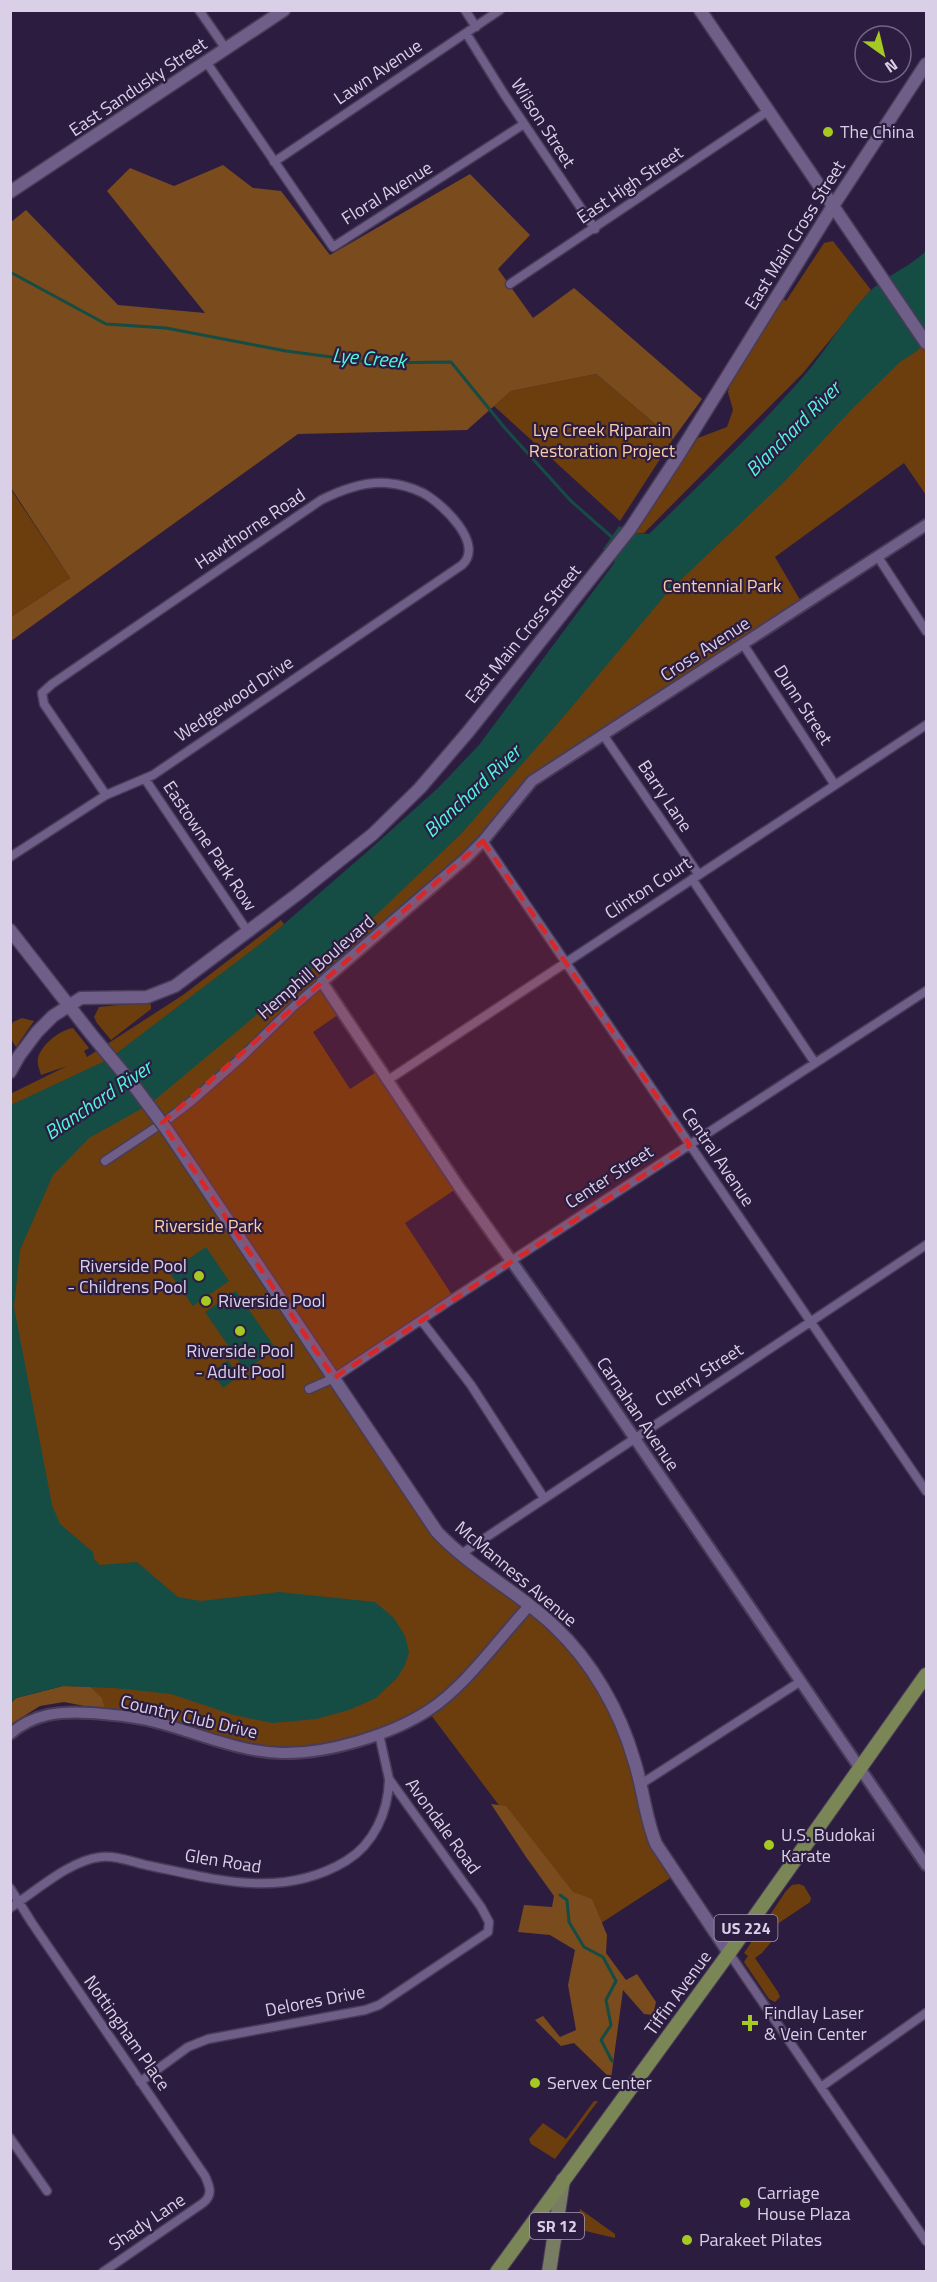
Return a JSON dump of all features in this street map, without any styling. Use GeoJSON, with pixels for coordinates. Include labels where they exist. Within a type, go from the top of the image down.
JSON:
{"type":"FeatureCollection","features":[{"type":"Feature","properties":{"kind":"highway","name":"Tiffin Avenue"},"geometry":{"type":"LineString","coordinates":[[497,2271],[729,1953],[927,1675]]}},
{"type":"Feature","properties":{"kind":"main road","name":"East Sandusky Street"},"geometry":{"type":"LineString","coordinates":[[10,192],[284,10]]}},
{"type":"Feature","properties":{"kind":"main road"},"geometry":{"type":"LineString","coordinates":[[700,10],[927,342]]}},
{"type":"Feature","properties":{"kind":"main road","name":"East Main Cross Street"},"geometry":{"type":"LineString","coordinates":[[10,1072],[37,1032],[53,1016],[81,998],[156,995],[175,986],[359,845],[420,788],[630,529],[833,206],[927,64]]}},
{"type":"Feature","properties":{"kind":"main road","name":"McManness Avenue"},"geometry":{"type":"LineString","coordinates":[[10,930],[167,1130],[437,1532],[461,1554],[530,1605],[565,1638],[601,1685],[627,1738],[656,1844],[729,1953]]}},
{"type":"Feature","properties":{"kind":"main road","name":"SR 12"},"geometry":{"type":"LineString","coordinates":[[549,2271],[563,2180]]}},
{"type":"Feature","properties":{"kind":"street"},"geometry":{"type":"LineString","coordinates":[[199,10],[226,49]]}},
{"type":"Feature","properties":{"kind":"street"},"geometry":{"type":"LineString","coordinates":[[465,10],[476,27]]}},
{"type":"Feature","properties":{"kind":"street","name":"Lawn Avenue"},"geometry":{"type":"LineString","coordinates":[[274,162],[500,10]]}},
{"type":"Feature","properties":{"kind":"street","name":"Wilson Street"},"geometry":{"type":"LineString","coordinates":[[466,33],[594,228]]}},
{"type":"Feature","properties":{"kind":"street","name":"Floral Avenue"},"geometry":{"type":"LineString","coordinates":[[207,63],[333,247],[524,124]]}},
{"type":"Feature","properties":{"kind":"street","name":"East High Street"},"geometry":{"type":"LineString","coordinates":[[510,284],[768,111]]}},
{"type":"Feature","properties":{"kind":"street","name":"Hawthorne Road"},"geometry":{"type":"LineString","coordinates":[[106,795],[44,704],[42,693],[321,500],[362,484],[376,482],[404,486],[434,500],[459,526],[467,538],[470,557]]}},
{"type":"Feature","properties":{"kind":"street","name":"Cross Avenue"},"geometry":{"type":"LineString","coordinates":[[532,781],[927,525]]}},
{"type":"Feature","properties":{"kind":"street","name":"Wedgewood Drive"},"geometry":{"type":"LineString","coordinates":[[10,857],[106,795],[145,779],[462,565],[470,557]]}},
{"type":"Feature","properties":{"kind":"street"},"geometry":{"type":"LineString","coordinates":[[878,557],[927,631]]}},
{"type":"Feature","properties":{"kind":"street","name":"Dunn Street"},"geometry":{"type":"LineString","coordinates":[[743,644],[836,785]]}},
{"type":"Feature","properties":{"kind":"street","name":"Clinton Court"},"geometry":{"type":"LineString","coordinates":[[388,1080],[927,725]]}},
{"type":"Feature","properties":{"kind":"street","name":"Barry Lane"},"geometry":{"type":"LineString","coordinates":[[604,736],[815,1064]]}},
{"type":"Feature","properties":{"kind":"street","name":"Eastowne Park Row"},"geometry":{"type":"LineString","coordinates":[[145,779],[248,932]]}},
{"type":"Feature","properties":{"kind":"street","name":"Hemphill Boulevard"},"geometry":{"type":"LineString","coordinates":[[105,1161],[193,1100],[244,1055],[286,1013],[429,892],[483,841],[532,781]]}},
{"type":"Feature","properties":{"kind":"street","name":"Central Avenue"},"geometry":{"type":"LineString","coordinates":[[483,841],[927,1491]]}},
{"type":"Feature","properties":{"kind":"street","name":"Carnahan Avenue"},"geometry":{"type":"LineString","coordinates":[[322,982],[459,1187],[635,1438],[927,1864]]}},
{"type":"Feature","properties":{"kind":"street","name":"Center Street"},"geometry":{"type":"LineString","coordinates":[[309,1389],[334,1378],[927,991]]}},
{"type":"Feature","properties":{"kind":"street","name":"Cherry Street"},"geometry":{"type":"LineString","coordinates":[[461,1554],[927,1245]]}},
{"type":"Feature","properties":{"kind":"street"},"geometry":{"type":"LineString","coordinates":[[421,1320],[471,1385],[544,1498]]}},
{"type":"Feature","properties":{"kind":"street","name":"Country Club Drive"},"geometry":{"type":"LineString","coordinates":[[10,1734],[29,1721],[60,1712],[139,1718],[244,1749],[303,1753],[379,1734],[410,1721],[437,1704],[471,1671],[530,1605]]}},
{"type":"Feature","properties":{"kind":"street"},"geometry":{"type":"LineString","coordinates":[[641,1784],[801,1681]]}},
{"type":"Feature","properties":{"kind":"street","name":"Avondale Road"},"geometry":{"type":"LineString","coordinates":[[379,1734],[389,1779],[481,1907],[489,1922],[488,1932]]}},
{"type":"Feature","properties":{"kind":"street","name":"Glen Road"},"geometry":{"type":"LineString","coordinates":[[10,1908],[74,1866],[100,1857],[246,1884],[275,1884],[311,1876],[339,1865],[367,1843],[384,1810],[389,1779]]}},
{"type":"Feature","properties":{"kind":"street","name":"Nottingham Place"},"geometry":{"type":"LineString","coordinates":[[10,1888],[205,2176],[210,2192],[209,2199]]}},
{"type":"Feature","properties":{"kind":"street","name":"Delores Drive"},"geometry":{"type":"LineString","coordinates":[[140,2082],[188,2047],[208,2039],[379,2006],[488,1932]]}},
{"type":"Feature","properties":{"kind":"street","name":"McManness Avenue"},"geometry":{"type":"LineString","coordinates":[[729,1953],[927,2241]]}},
{"type":"Feature","properties":{"kind":"street"},"geometry":{"type":"LineString","coordinates":[[821,2087],[927,2013]]}},
{"type":"Feature","properties":{"kind":"street"},"geometry":{"type":"LineString","coordinates":[[10,2138],[47,2191]]}},
{"type":"Feature","properties":{"kind":"street","name":"Shady Lane"},"geometry":{"type":"LineString","coordinates":[[103,2271],[209,2199]]}},
{"type":"Feature","properties":{"kind":"highlighted area"},"geometry":{"type":"Polygon","coordinates":[[[483,841],[690,1145],[334,1378],[162,1123],[483,841]]]}},
{"type":"Feature","properties":{"kind":"green space"},"geometry":{"type":"Polygon","coordinates":[[[833,241],[871,290],[803,373],[644,533],[635,533],[698,438],[727,427],[733,410],[728,392],[730,382],[783,299],[786,301],[824,243],[833,241]]]}},
{"type":"Feature","properties":{"kind":"green space","name":"Riverside Park"},"geometry":{"type":"Polygon","coordinates":[[[881,340],[926,343],[926,495],[904,463],[775,557],[803,605],[532,781],[483,841],[322,982],[342,1012],[313,1032],[350,1089],[381,1069],[459,1187],[405,1223],[454,1298],[335,1378],[437,1532],[555,1627],[612,1704],[651,1831],[675,1875],[592,1929],[428,1711],[379,1734],[281,1753],[161,1723],[97,1713],[90,1687],[10,1686],[10,1094],[67,1066],[41,1075],[38,1063],[39,1055],[45,1046],[63,1031],[73,1028],[89,1048],[84,1051],[87,1057],[183,995],[281,920],[298,946],[881,340]]]}},
{"type":"Feature","properties":{"kind":"green space","name":"Lye Creek Riparain Restoration Project"},"geometry":{"type":"Polygon","coordinates":[[[596,374],[673,439],[620,521],[494,406],[511,391],[596,374]]]}},
{"type":"Feature","properties":{"kind":"green space"},"geometry":{"type":"Polygon","coordinates":[[[10,488],[70,578],[11,617],[10,617],[10,488]]]}},
{"type":"Feature","properties":{"kind":"green space"},"geometry":{"type":"Polygon","coordinates":[[[148,1002],[151,1009],[111,1040],[94,1017],[99,1007],[148,1002]]]}},
{"type":"Feature","properties":{"kind":"green space"},"geometry":{"type":"Polygon","coordinates":[[[22,1018],[34,1021],[16,1047],[11,1038],[11,1029],[13,1022],[22,1018]]]}},
{"type":"Feature","properties":{"kind":"green space"},"geometry":{"type":"Polygon","coordinates":[[[792,1885],[804,1886],[811,1898],[810,1902],[773,1927],[777,1935],[755,1958],[778,1992],[780,1997],[775,2002],[769,1999],[744,1962],[748,1956],[744,1953],[786,1891],[792,1885]]]}},
{"type":"Feature","properties":{"kind":"green space"},"geometry":{"type":"Polygon","coordinates":[[[594,2101],[598,2101],[555,2159],[531,2144],[529,2139],[543,2123],[566,2139],[594,2101]]]}},
{"type":"Feature","properties":{"kind":"green space"},"geometry":{"type":"Polygon","coordinates":[[[580,2209],[615,2234],[615,2238],[577,2229],[580,2209]]]}},
{"type":"Feature","properties":{"kind":"shaded area"},"geometry":{"type":"Polygon","coordinates":[[[223,165],[253,188],[281,191],[330,255],[470,174],[530,235],[498,269],[533,318],[574,288],[702,399],[673,439],[596,374],[511,391],[467,430],[298,434],[11,641],[11,617],[70,578],[11,488],[11,222],[26,210],[118,305],[205,313],[107,191],[130,168],[174,186],[223,165]]]}},
{"type":"Feature","properties":{"kind":"shaded area"},"geometry":{"type":"Polygon","coordinates":[[[63,1686],[90,1687],[102,1698],[105,1710],[64,1702],[40,1706],[11,1724],[11,1703],[16,1698],[63,1686]]]}},
{"type":"Feature","properties":{"kind":"shaded area"},"geometry":{"type":"Polygon","coordinates":[[[491,1804],[506,1806],[573,1892],[592,1899],[607,1935],[606,1953],[626,1980],[637,1974],[656,2002],[653,2015],[644,2014],[623,1990],[611,2079],[574,2043],[561,2046],[535,2020],[543,2016],[560,2037],[576,2030],[568,1985],[575,1950],[550,1935],[518,1932],[524,1905],[552,1907],[554,1896],[491,1804]]]}},
{"type":"Feature","properties":{"kind":"water","name":"Blanchard River"},"geometry":{"type":"Polygon","coordinates":[[[926,251],[926,341],[917,351],[900,362],[852,409],[785,481],[667,593],[462,833],[375,916],[150,1104],[89,1138],[53,1175],[20,1250],[14,1307],[52,1505],[60,1524],[93,1552],[94,1559],[100,1565],[137,1562],[178,1597],[201,1601],[279,1592],[375,1602],[394,1618],[405,1636],[409,1652],[405,1665],[397,1678],[376,1698],[349,1710],[316,1719],[272,1723],[234,1715],[171,1694],[114,1688],[63,1686],[16,1698],[11,1703],[11,1105],[109,1059],[269,937],[438,788],[479,745],[615,562],[603,549],[619,526],[635,533],[649,534],[728,457],[785,397],[867,294],[926,251]]]}},
{"type":"Feature","properties":{"kind":"water","name":"Riverside Pool - Childrens Pool"},"geometry":{"type":"Polygon","coordinates":[[[206,1247],[229,1281],[193,1306],[169,1272],[206,1247]]]}},
{"type":"Feature","properties":{"kind":"water","name":"Riverside Pool - Adult Pool"},"geometry":{"type":"Polygon","coordinates":[[[236,1291],[276,1349],[245,1370],[205,1312],[236,1291]]]}},
{"type":"Feature","properties":{"kind":"water"},"geometry":{"type":"Polygon","coordinates":[[[228,1360],[239,1376],[223,1388],[212,1372],[228,1360]]]}},
{"type":"Feature","properties":{"kind":"waterway","name":"Lye Creek"},"geometry":{"type":"LineString","coordinates":[[10,272],[106,324],[166,328],[286,351],[377,363],[451,362],[504,427],[571,501],[613,538]]}},
{"type":"Feature","properties":{"kind":"waterway"},"geometry":{"type":"LineString","coordinates":[[560,1895],[567,1900],[569,1922],[584,1947],[603,1957],[616,1981],[606,2000],[611,2025],[601,2040],[612,2061]]}},
{"type":"Feature","properties":{"kind":"place","name":"The China"},"geometry":{"type":"Point","coordinates":[828,132]}},
{"type":"Feature","properties":{"kind":"place","name":"Riverside Pool - Childrens Pool"},"geometry":{"type":"Point","coordinates":[199,1276]}},
{"type":"Feature","properties":{"kind":"place","name":"Riverside Pool"},"geometry":{"type":"Point","coordinates":[206,1301]}},
{"type":"Feature","properties":{"kind":"place","name":"Riverside Pool - Adult Pool"},"geometry":{"type":"Point","coordinates":[240,1331]}},
{"type":"Feature","properties":{"kind":"place","name":"U.S. Budokai Karate"},"geometry":{"type":"Point","coordinates":[769,1845]}},
{"type":"Feature","properties":{"kind":"place","name":"Findlay Laser & Vein Center"},"geometry":{"type":"Point","coordinates":[750,2023]}},
{"type":"Feature","properties":{"kind":"place","name":"Servex Center"},"geometry":{"type":"Point","coordinates":[535,2083]}},
{"type":"Feature","properties":{"kind":"place","name":"Carriage House Plaza"},"geometry":{"type":"Point","coordinates":[745,2203]}},
{"type":"Feature","properties":{"kind":"place","name":"Parakeet Pilates"},"geometry":{"type":"Point","coordinates":[687,2240]}},
{"type":"Feature","properties":{"kind":"park label","name":"Centennial Park"},"geometry":{"type":"Point","coordinates":[722,586]}}]}
